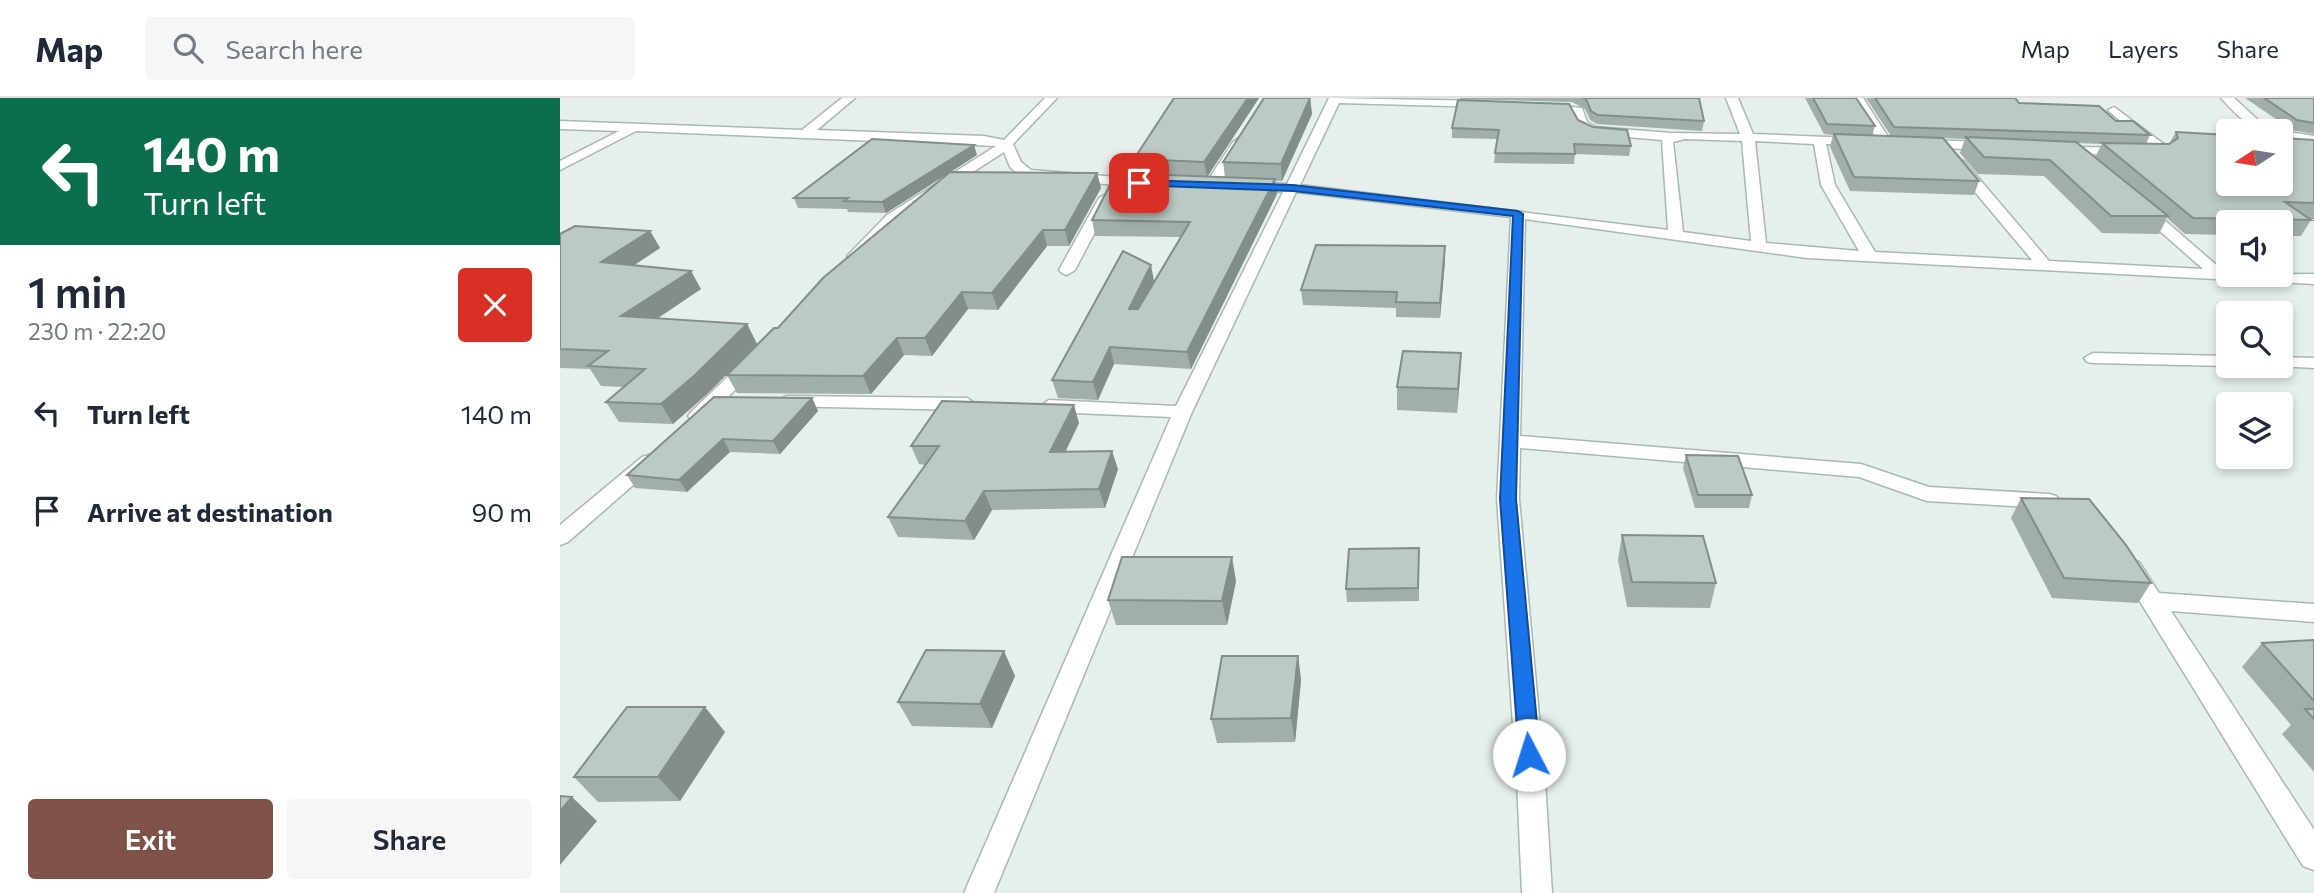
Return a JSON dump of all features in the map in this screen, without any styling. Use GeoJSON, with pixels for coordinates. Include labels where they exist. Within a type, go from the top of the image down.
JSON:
{"type":"FeatureCollection","features":[{"type":"Feature","properties":{"kind":"street"},"geometry":{"type":"LineString","coordinates":[[806,133],[849,98]]}},
{"type":"Feature","properties":{"kind":"street"},"geometry":{"type":"LineString","coordinates":[[845,266],[892,218],[1007,145],[1051,98]]}},
{"type":"Feature","properties":{"kind":"street"},"geometry":{"type":"LineString","coordinates":[[979,893],[1183,412],[1335,98],[1502,104]]}},
{"type":"Feature","properties":{"kind":"street"},"geometry":{"type":"LineString","coordinates":[[1732,98],[1748,137],[1759,246]]}},
{"type":"Feature","properties":{"kind":"street"},"geometry":{"type":"LineString","coordinates":[[1857,98],[1898,143]]}},
{"type":"Feature","properties":{"kind":"street"},"geometry":{"type":"LineString","coordinates":[[2227,98],[2250,119]]}},
{"type":"Feature","properties":{"kind":"street"},"geometry":{"type":"LineString","coordinates":[[1528,105],[1572,108],[1580,113],[1582,124],[1593,130],[1671,137],[1685,135],[2007,147]]}},
{"type":"Feature","properties":{"kind":"street"},"geometry":{"type":"LineString","coordinates":[[2092,165],[2065,150],[2162,152],[2161,148],[2114,110]]}},
{"type":"Feature","properties":{"kind":"street"},"geometry":{"type":"LineString","coordinates":[[560,125],[984,140],[1007,145]]}},
{"type":"Feature","properties":{"kind":"street"},"geometry":{"type":"LineString","coordinates":[[560,166],[634,127]]}},
{"type":"Feature","properties":{"kind":"street"},"geometry":{"type":"LineString","coordinates":[[1247,128],[1219,185],[1293,188],[1871,258],[2216,274]]}},
{"type":"Feature","properties":{"kind":"street"},"geometry":{"type":"LineString","coordinates":[[2293,136],[2314,140]]}},
{"type":"Feature","properties":{"kind":"street"},"geometry":{"type":"LineString","coordinates":[[1671,137],[1667,142],[1676,233]]}},
{"type":"Feature","properties":{"kind":"street"},"geometry":{"type":"LineString","coordinates":[[1819,140],[1828,186],[1871,258]]}},
{"type":"Feature","properties":{"kind":"street"},"geometry":{"type":"LineString","coordinates":[[1007,145],[1015,164],[1027,174],[1151,183]]}},
{"type":"Feature","properties":{"kind":"street"},"geometry":{"type":"LineString","coordinates":[[1943,145],[2046,267]]}},
{"type":"Feature","properties":{"kind":"street"},"geometry":{"type":"LineString","coordinates":[[1067,270],[1114,182]]}},
{"type":"Feature","properties":{"kind":"street"},"geometry":{"type":"LineString","coordinates":[[2134,202],[2216,272]]}},
{"type":"Feature","properties":{"kind":"street"},"geometry":{"type":"LineString","coordinates":[[1518,214],[1508,499],[1531,781],[1536,893]]}},
{"type":"Feature","properties":{"kind":"street"},"geometry":{"type":"LineString","coordinates":[[2293,279],[2313,280]]}},
{"type":"Feature","properties":{"kind":"street"},"geometry":{"type":"LineString","coordinates":[[681,432],[761,353]]}},
{"type":"Feature","properties":{"kind":"street"},"geometry":{"type":"LineString","coordinates":[[2093,358],[2216,361]]}},
{"type":"Feature","properties":{"kind":"street"},"geometry":{"type":"LineString","coordinates":[[2293,362],[2314,363]]}},
{"type":"Feature","properties":{"kind":"street"},"geometry":{"type":"LineString","coordinates":[[715,401],[742,401]]}},
{"type":"Feature","properties":{"kind":"street"},"geometry":{"type":"LineString","coordinates":[[770,402],[991,404]]}},
{"type":"Feature","properties":{"kind":"street"},"geometry":{"type":"LineString","coordinates":[[1032,405],[1183,412]]}},
{"type":"Feature","properties":{"kind":"street"},"geometry":{"type":"LineString","coordinates":[[1509,441],[1861,471],[1927,494],[2071,504]]}},
{"type":"Feature","properties":{"kind":"street"},"geometry":{"type":"LineString","coordinates":[[560,537],[660,450]]}},
{"type":"Feature","properties":{"kind":"street"},"geometry":{"type":"LineString","coordinates":[[2123,555],[2314,856]]}},
{"type":"Feature","properties":{"kind":"street"},"geometry":{"type":"LineString","coordinates":[[2152,601],[2314,613]]}},
{"type":"Feature","properties":{"kind":"building"},"geometry":{"type":"Polygon","coordinates":[[[1174,98],[1248,98],[1204,162],[1134,159],[1174,98]]]}},
{"type":"Feature","properties":{"kind":"building"},"geometry":{"type":"Polygon","coordinates":[[[1264,98],[1310,98],[1281,164],[1223,162],[1264,98]]]}},
{"type":"Feature","properties":{"kind":"building"},"geometry":{"type":"Polygon","coordinates":[[[1583,98],[1699,98],[1704,121],[1598,115],[1591,111],[1583,98]]]}},
{"type":"Feature","properties":{"kind":"building"},"geometry":{"type":"Polygon","coordinates":[[[1813,98],[1856,98],[1875,126],[1827,124],[1813,98]]]}},
{"type":"Feature","properties":{"kind":"building"},"geometry":{"type":"Polygon","coordinates":[[[1875,98],[2015,98],[2019,103],[2099,106],[2116,121],[2133,121],[2150,135],[1894,127],[1875,98]]]}},
{"type":"Feature","properties":{"kind":"building"},"geometry":{"type":"Polygon","coordinates":[[[2264,98],[2314,98],[2314,123],[2297,120],[2264,98]]]}},
{"type":"Feature","properties":{"kind":"building"},"geometry":{"type":"Polygon","coordinates":[[[1458,100],[1569,104],[1578,120],[1593,127],[1627,130],[1631,146],[1574,144],[1575,154],[1495,153],[1499,130],[1452,128],[1458,100]]]}},
{"type":"Feature","properties":{"kind":"building"},"geometry":{"type":"Polygon","coordinates":[[[2176,132],[2216,134],[2216,196],[2293,196],[2293,139],[2314,140],[2314,203],[2285,202],[2311,220],[2293,220],[2293,210],[2216,210],[2216,218],[2193,218],[2102,143],[2169,144],[2178,138],[2176,132]]]}},
{"type":"Feature","properties":{"kind":"building"},"geometry":{"type":"Polygon","coordinates":[[[1834,134],[1943,138],[1979,181],[1854,177],[1834,134]]]}},
{"type":"Feature","properties":{"kind":"building"},"geometry":{"type":"Polygon","coordinates":[[[1966,137],[2076,142],[2168,216],[2111,216],[2050,160],[1984,157],[1966,137]]]}},
{"type":"Feature","properties":{"kind":"building"},"geometry":{"type":"Polygon","coordinates":[[[872,139],[974,145],[882,202],[844,201],[848,198],[794,198],[872,139]]]}},
{"type":"Feature","properties":{"kind":"building"},"geometry":{"type":"Polygon","coordinates":[[[950,172],[1097,173],[1065,230],[1043,230],[992,293],[962,292],[925,338],[897,338],[863,376],[727,375],[774,328],[778,328],[823,278],[950,172]]]}},
{"type":"Feature","properties":{"kind":"building"},"geometry":{"type":"Polygon","coordinates":[[[1116,173],[1275,179],[1187,352],[1110,347],[1093,382],[1052,380],[1123,251],[1151,265],[1129,309],[1138,309],[1190,222],[1092,220],[1116,173]]]}},
{"type":"Feature","properties":{"kind":"building"},"geometry":{"type":"Polygon","coordinates":[[[575,226],[650,231],[601,262],[691,271],[621,316],[747,324],[661,404],[606,402],[645,369],[588,366],[608,351],[560,349],[560,234],[575,226]]]}},
{"type":"Feature","properties":{"kind":"building"},"geometry":{"type":"Polygon","coordinates":[[[1316,245],[1445,246],[1440,303],[1396,302],[1397,292],[1301,290],[1316,245]]]}},
{"type":"Feature","properties":{"kind":"building"},"geometry":{"type":"Polygon","coordinates":[[[1403,351],[1461,353],[1458,389],[1397,387],[1403,351]]]}},
{"type":"Feature","properties":{"kind":"building"},"geometry":{"type":"Polygon","coordinates":[[[714,397],[812,398],[773,441],[723,439],[679,480],[627,475],[714,397]]]}},
{"type":"Feature","properties":{"kind":"building"},"geometry":{"type":"Polygon","coordinates":[[[942,401],[1074,405],[1050,452],[1112,451],[1099,489],[984,491],[965,521],[888,517],[939,446],[911,446],[942,401]]]}},
{"type":"Feature","properties":{"kind":"building"},"geometry":{"type":"Polygon","coordinates":[[[1686,455],[1738,456],[1752,495],[1698,495],[1686,455]]]}},
{"type":"Feature","properties":{"kind":"building"},"geometry":{"type":"Polygon","coordinates":[[[2021,498],[2089,499],[2126,545],[2151,583],[2064,578],[2021,498]]]}},
{"type":"Feature","properties":{"kind":"building"},"geometry":{"type":"Polygon","coordinates":[[[1622,535],[1703,536],[1716,583],[1632,582],[1622,535]]]}},
{"type":"Feature","properties":{"kind":"building"},"geometry":{"type":"Polygon","coordinates":[[[1419,548],[1418,588],[1346,589],[1349,549],[1419,548]]]}},
{"type":"Feature","properties":{"kind":"building"},"geometry":{"type":"Polygon","coordinates":[[[1122,557],[1232,557],[1222,601],[1108,600],[1122,557]]]}},
{"type":"Feature","properties":{"kind":"building"},"geometry":{"type":"Polygon","coordinates":[[[2314,640],[2314,701],[2262,643],[2314,640]]]}},
{"type":"Feature","properties":{"kind":"building"},"geometry":{"type":"Polygon","coordinates":[[[926,650],[1004,651],[980,704],[898,702],[926,650]]]}},
{"type":"Feature","properties":{"kind":"building"},"geometry":{"type":"Polygon","coordinates":[[[1222,656],[1298,656],[1291,718],[1211,719],[1222,656]]]}},
{"type":"Feature","properties":{"kind":"building"},"geometry":{"type":"Polygon","coordinates":[[[627,707],[705,707],[658,777],[574,777],[627,707]]]}},
{"type":"Feature","properties":{"kind":"building"},"geometry":{"type":"Polygon","coordinates":[[[2305,709],[2314,709],[2314,719],[2305,709]]]}},
{"type":"Feature","properties":{"kind":"building"},"geometry":{"type":"Polygon","coordinates":[[[560,796],[572,797],[560,811],[560,796]]]}},
{"type":"Feature","properties":{"kind":"route"},"geometry":{"type":"LineString","coordinates":[[1139,183],[1293,188],[1518,214],[1508,499],[1529,755]]}}]}
